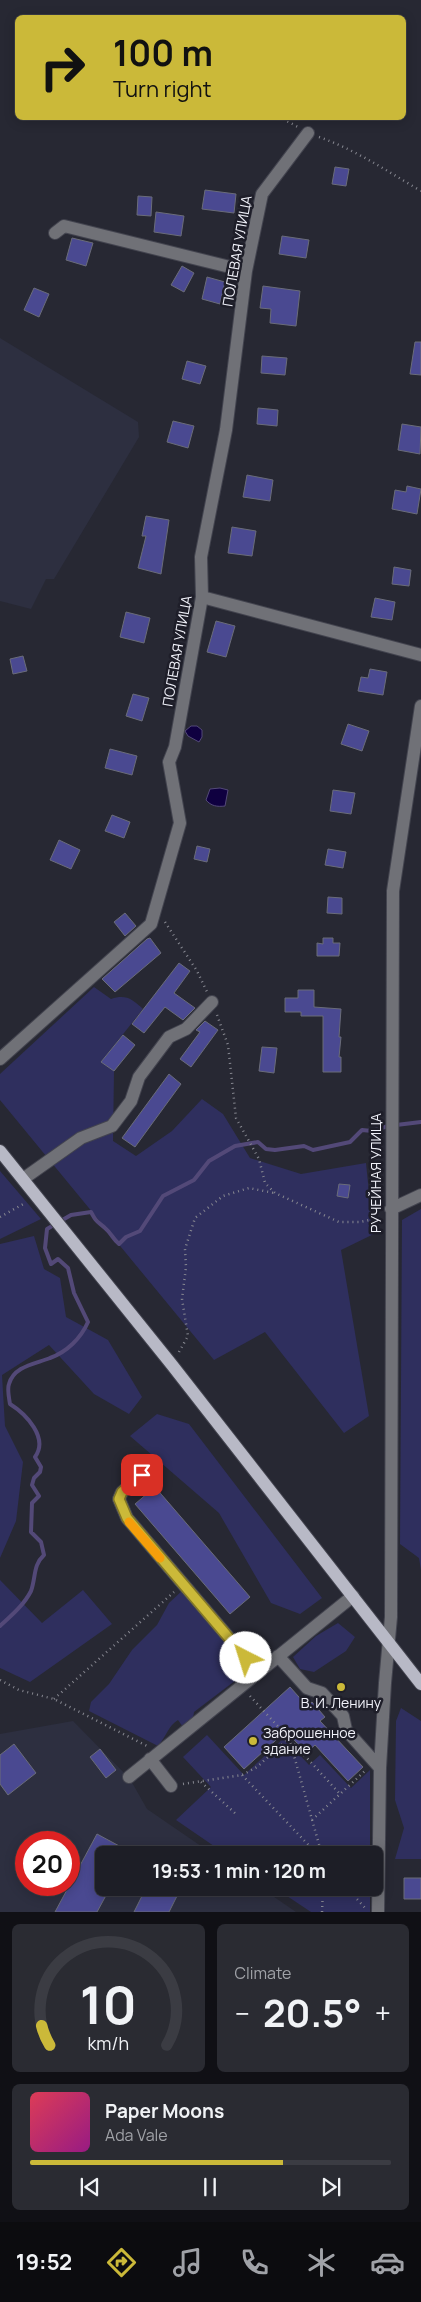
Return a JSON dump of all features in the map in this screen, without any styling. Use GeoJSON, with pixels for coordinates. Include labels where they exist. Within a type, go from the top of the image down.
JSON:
{"type":"FeatureCollection","features":[{"type":"Feature","properties":{"kind":"main road"},"geometry":{"type":"LineString","coordinates":[[0,1151],[172,1366],[421,1684]]}},
{"type":"Feature","properties":{"kind":"street","name":"ПОЛЕВАЯ УЛИЦА"},"geometry":{"type":"LineString","coordinates":[[0,1059],[151,924],[180,823],[169,762],[175,747],[202,598],[201,557],[226,430],[246,271],[262,194],[308,134]]}},
{"type":"Feature","properties":{"kind":"street"},"geometry":{"type":"LineString","coordinates":[[54,233],[64,226],[246,271]]}},
{"type":"Feature","properties":{"kind":"street"},"geometry":{"type":"LineString","coordinates":[[202,598],[421,655]]}},
{"type":"Feature","properties":{"kind":"street","name":"РУЧЕЙНАЯ УЛИЦА"},"geometry":{"type":"LineString","coordinates":[[378,1912],[378,1765],[392,1617],[391,1212],[393,892],[421,706]]}},
{"type":"Feature","properties":{"kind":"street"},"geometry":{"type":"LineString","coordinates":[[23,1179],[81,1138],[112,1126],[132,1101],[140,1077],[169,1037],[186,1029],[212,1002]]}},
{"type":"Feature","properties":{"kind":"street"},"geometry":{"type":"LineString","coordinates":[[391,1212],[421,1196]]}},
{"type":"Feature","properties":{"kind":"street"},"geometry":{"type":"LineString","coordinates":[[142,1475],[122,1492],[119,1499],[127,1518],[258,1672]]}},
{"type":"Feature","properties":{"kind":"street"},"geometry":{"type":"LineString","coordinates":[[129,1777],[353,1596]]}},
{"type":"Feature","properties":{"kind":"street"},"geometry":{"type":"LineString","coordinates":[[278,1656],[307,1688],[322,1693],[343,1716],[346,1730],[378,1765]]}},
{"type":"Feature","properties":{"kind":"street"},"geometry":{"type":"LineString","coordinates":[[155,1756],[171,1786]]}},
{"type":"Feature","properties":{"kind":"path"},"geometry":{"type":"LineString","coordinates":[[286,120],[308,134],[341,145],[381,166],[421,191]]}},
{"type":"Feature","properties":{"kind":"path"},"geometry":{"type":"LineString","coordinates":[[156,908],[196,971],[212,1002],[228,1045],[236,1118],[259,1159],[265,1183],[275,1193]]}},
{"type":"Feature","properties":{"kind":"path"},"geometry":{"type":"LineString","coordinates":[[172,1366],[188,1336],[182,1299],[186,1267],[185,1249],[195,1218],[223,1196],[249,1188],[275,1193],[339,1222],[360,1222],[391,1212]]}},
{"type":"Feature","properties":{"kind":"path"},"geometry":{"type":"LineString","coordinates":[[0,1217],[38,1197]]}},
{"type":"Feature","properties":{"kind":"path"},"geometry":{"type":"LineString","coordinates":[[54,1699],[182,1583]]}},
{"type":"Feature","properties":{"kind":"path"},"geometry":{"type":"LineString","coordinates":[[0,1680],[19,1690],[54,1699],[155,1756]]}},
{"type":"Feature","properties":{"kind":"path"},"geometry":{"type":"LineString","coordinates":[[241,1686],[340,1794]]}},
{"type":"Feature","properties":{"kind":"path"},"geometry":{"type":"LineString","coordinates":[[171,1786],[242,1775],[257,1767],[289,1738]]}},
{"type":"Feature","properties":{"kind":"path"},"geometry":{"type":"LineString","coordinates":[[289,1738],[319,1846]]}},
{"type":"Feature","properties":{"kind":"path"},"geometry":{"type":"LineString","coordinates":[[312,1820],[340,1794],[378,1765]]}},
{"type":"Feature","properties":{"kind":"path"},"geometry":{"type":"LineString","coordinates":[[242,1775],[309,1846]]}},
{"type":"Feature","properties":{"kind":"path"},"geometry":{"type":"LineString","coordinates":[[201,1781],[237,1815]]}},
{"type":"Feature","properties":{"kind":"path"},"geometry":{"type":"LineString","coordinates":[[322,1912],[323,1896]]}},
{"type":"Feature","properties":{"kind":"path"},"geometry":{"type":"LineString","coordinates":[[354,1896],[368,1912]]}},
{"type":"Feature","properties":{"kind":"shaded area"},"geometry":{"type":"Polygon","coordinates":[[[0,338],[138,422],[139,437],[54,579],[46,579],[31,609],[0,601],[0,338]]]}},
{"type":"Feature","properties":{"kind":"shaded area"},"geometry":{"type":"Polygon","coordinates":[[[191,726],[197,726],[202,730],[202,737],[199,742],[188,736],[185,731],[191,726]]]}},
{"type":"Feature","properties":{"kind":"shaded area"},"geometry":{"type":"Polygon","coordinates":[[[220,788],[228,790],[225,806],[214,806],[206,800],[210,789],[220,788]]]}},
{"type":"Feature","properties":{"kind":"shaded area"},"geometry":{"type":"Polygon","coordinates":[[[94,987],[111,999],[125,997],[143,1009],[101,1062],[114,1071],[113,1141],[136,1156],[172,1131],[202,1099],[223,1114],[250,1158],[301,1174],[366,1163],[371,1212],[378,1232],[341,1250],[369,1416],[344,1433],[265,1332],[214,1360],[0,1100],[0,1074],[94,987]]]}},
{"type":"Feature","properties":{"kind":"shaded area"},"geometry":{"type":"Polygon","coordinates":[[[0,1171],[41,1219],[0,1239],[0,1171]]]}},
{"type":"Feature","properties":{"kind":"shaded area"},"geometry":{"type":"Polygon","coordinates":[[[421,1209],[421,1570],[419,1558],[400,1544],[402,1220],[421,1209]]]}},
{"type":"Feature","properties":{"kind":"shaded area"},"geometry":{"type":"Polygon","coordinates":[[[34,1236],[44,1269],[60,1278],[66,1317],[108,1340],[142,1397],[129,1414],[94,1394],[49,1345],[2,1375],[5,1426],[23,1462],[16,1521],[0,1558],[0,1244],[34,1236]]]}},
{"type":"Feature","properties":{"kind":"shaded area"},"geometry":{"type":"Polygon","coordinates":[[[157,1414],[189,1424],[322,1598],[300,1614],[271,1603],[219,1513],[130,1436],[157,1414]]]}},
{"type":"Feature","properties":{"kind":"shaded area"},"geometry":{"type":"Polygon","coordinates":[[[0,1580],[42,1623],[83,1590],[112,1624],[30,1682],[0,1668],[0,1580]]]}},
{"type":"Feature","properties":{"kind":"shaded area"},"geometry":{"type":"Polygon","coordinates":[[[184,1589],[239,1653],[242,1666],[236,1680],[194,1712],[193,1718],[183,1727],[178,1720],[175,1722],[158,1746],[89,1711],[91,1702],[109,1684],[132,1650],[157,1625],[169,1603],[184,1589]]]}},
{"type":"Feature","properties":{"kind":"shaded area"},"geometry":{"type":"Polygon","coordinates":[[[338,1623],[355,1637],[346,1651],[314,1672],[300,1669],[293,1657],[316,1636],[338,1623]]]}},
{"type":"Feature","properties":{"kind":"shaded area"},"geometry":{"type":"Polygon","coordinates":[[[401,1708],[421,1721],[421,1859],[395,1859],[404,1828],[395,1800],[396,1721],[401,1708]]]}},
{"type":"Feature","properties":{"kind":"shaded area"},"geometry":{"type":"Polygon","coordinates":[[[73,1721],[130,1779],[147,1809],[201,1846],[95,1846],[95,1896],[273,1896],[296,1912],[0,1912],[0,1734],[73,1721]]]}},
{"type":"Feature","properties":{"kind":"shaded area"},"geometry":{"type":"Polygon","coordinates":[[[207,1735],[244,1775],[284,1738],[309,1765],[320,1755],[351,1788],[370,1770],[370,1846],[214,1846],[176,1820],[211,1787],[183,1757],[207,1735]]]}},
{"type":"Feature","properties":{"kind":"shaded area"},"geometry":{"type":"Polygon","coordinates":[[[287,1896],[370,1896],[370,1912],[311,1912],[287,1896]]]}},
{"type":"Feature","properties":{"kind":"building"},"geometry":{"type":"Polygon","coordinates":[[[335,167],[349,169],[346,186],[332,184],[335,167]]]}},
{"type":"Feature","properties":{"kind":"building"},"geometry":{"type":"Polygon","coordinates":[[[205,190],[236,194],[234,213],[202,209],[205,190]]]}},
{"type":"Feature","properties":{"kind":"building"},"geometry":{"type":"Polygon","coordinates":[[[138,196],[152,197],[151,216],[137,215],[138,196]]]}},
{"type":"Feature","properties":{"kind":"building"},"geometry":{"type":"Polygon","coordinates":[[[156,212],[184,216],[181,236],[154,232],[156,212]]]}},
{"type":"Feature","properties":{"kind":"building"},"geometry":{"type":"Polygon","coordinates":[[[282,236],[309,240],[306,258],[279,254],[282,236]]]}},
{"type":"Feature","properties":{"kind":"building"},"geometry":{"type":"Polygon","coordinates":[[[72,238],[93,243],[86,266],[66,260],[72,238]]]}},
{"type":"Feature","properties":{"kind":"building"},"geometry":{"type":"Polygon","coordinates":[[[182,266],[194,273],[184,292],[171,285],[182,266]]]}},
{"type":"Feature","properties":{"kind":"building"},"geometry":{"type":"Polygon","coordinates":[[[207,277],[225,282],[220,304],[202,299],[207,277]]]}},
{"type":"Feature","properties":{"kind":"building"},"geometry":{"type":"Polygon","coordinates":[[[263,286],[300,291],[296,326],[270,323],[271,309],[260,308],[263,286]]]}},
{"type":"Feature","properties":{"kind":"building"},"geometry":{"type":"Polygon","coordinates":[[[34,288],[49,294],[39,317],[24,310],[34,288]]]}},
{"type":"Feature","properties":{"kind":"building"},"geometry":{"type":"Polygon","coordinates":[[[415,342],[421,342],[421,375],[410,374],[415,342]]]}},
{"type":"Feature","properties":{"kind":"building"},"geometry":{"type":"Polygon","coordinates":[[[262,356],[287,358],[285,375],[261,373],[262,356]]]}},
{"type":"Feature","properties":{"kind":"building"},"geometry":{"type":"Polygon","coordinates":[[[187,361],[206,366],[200,384],[182,379],[187,361]]]}},
{"type":"Feature","properties":{"kind":"building"},"geometry":{"type":"Polygon","coordinates":[[[258,408],[278,410],[277,426],[257,424],[258,408]]]}},
{"type":"Feature","properties":{"kind":"building"},"geometry":{"type":"Polygon","coordinates":[[[173,421],[194,426],[188,448],[167,442],[173,421]]]}},
{"type":"Feature","properties":{"kind":"building"},"geometry":{"type":"Polygon","coordinates":[[[402,424],[421,427],[420,454],[398,450],[402,424]]]}},
{"type":"Feature","properties":{"kind":"building"},"geometry":{"type":"Polygon","coordinates":[[[247,475],[273,480],[270,501],[243,497],[247,475]]]}},
{"type":"Feature","properties":{"kind":"building"},"geometry":{"type":"Polygon","coordinates":[[[407,486],[421,489],[417,514],[392,509],[395,490],[406,492],[407,486]]]}},
{"type":"Feature","properties":{"kind":"building"},"geometry":{"type":"Polygon","coordinates":[[[146,516],[169,520],[161,574],[138,568],[146,536],[142,536],[146,516]]]}},
{"type":"Feature","properties":{"kind":"building"},"geometry":{"type":"Polygon","coordinates":[[[232,527],[256,531],[252,556],[228,553],[232,527]]]}},
{"type":"Feature","properties":{"kind":"building"},"geometry":{"type":"Polygon","coordinates":[[[394,567],[411,570],[409,586],[392,584],[394,567]]]}},
{"type":"Feature","properties":{"kind":"building"},"geometry":{"type":"Polygon","coordinates":[[[375,598],[395,602],[392,620],[371,617],[375,598]]]}},
{"type":"Feature","properties":{"kind":"building"},"geometry":{"type":"Polygon","coordinates":[[[126,612],[150,618],[144,643],[120,637],[126,612]]]}},
{"type":"Feature","properties":{"kind":"building"},"geometry":{"type":"Polygon","coordinates":[[[216,621],[235,626],[226,657],[207,652],[216,621]]]}},
{"type":"Feature","properties":{"kind":"building"},"geometry":{"type":"Polygon","coordinates":[[[23,656],[27,671],[13,674],[10,659],[23,656]]]}},
{"type":"Feature","properties":{"kind":"building"},"geometry":{"type":"Polygon","coordinates":[[[370,669],[387,672],[383,695],[358,691],[361,677],[368,678],[370,669]]]}},
{"type":"Feature","properties":{"kind":"building"},"geometry":{"type":"Polygon","coordinates":[[[133,694],[149,698],[142,721],[126,716],[133,694]]]}},
{"type":"Feature","properties":{"kind":"building"},"geometry":{"type":"Polygon","coordinates":[[[348,724],[369,731],[362,751],[341,744],[348,724]]]}},
{"type":"Feature","properties":{"kind":"building"},"geometry":{"type":"Polygon","coordinates":[[[110,749],[137,756],[132,775],[105,768],[110,749]]]}},
{"type":"Feature","properties":{"kind":"building"},"geometry":{"type":"Polygon","coordinates":[[[333,790],[355,793],[351,814],[330,811],[333,790]]]}},
{"type":"Feature","properties":{"kind":"building"},"geometry":{"type":"Polygon","coordinates":[[[112,815],[130,822],[124,838],[105,831],[112,815]]]}},
{"type":"Feature","properties":{"kind":"building"},"geometry":{"type":"Polygon","coordinates":[[[59,840],[80,850],[71,869],[50,860],[59,840]]]}},
{"type":"Feature","properties":{"kind":"building"},"geometry":{"type":"Polygon","coordinates":[[[197,846],[210,849],[207,862],[194,859],[197,846]]]}},
{"type":"Feature","properties":{"kind":"building"},"geometry":{"type":"Polygon","coordinates":[[[328,849],[346,852],[343,868],[325,865],[328,849]]]}},
{"type":"Feature","properties":{"kind":"building"},"geometry":{"type":"Polygon","coordinates":[[[328,897],[342,898],[342,914],[327,913],[328,897]]]}},
{"type":"Feature","properties":{"kind":"building"},"geometry":{"type":"Polygon","coordinates":[[[125,913],[136,926],[125,936],[114,922],[125,913]]]}},
{"type":"Feature","properties":{"kind":"building"},"geometry":{"type":"Polygon","coordinates":[[[150,938],[161,953],[115,992],[102,979],[150,938]]]}},
{"type":"Feature","properties":{"kind":"building"},"geometry":{"type":"Polygon","coordinates":[[[323,938],[333,938],[333,943],[340,943],[339,956],[317,956],[317,943],[323,944],[323,938]]]}},
{"type":"Feature","properties":{"kind":"building"},"geometry":{"type":"Polygon","coordinates":[[[179,963],[190,971],[174,993],[195,1008],[183,1020],[165,1007],[144,1033],[132,1024],[179,963]]]}},
{"type":"Feature","properties":{"kind":"building"},"geometry":{"type":"Polygon","coordinates":[[[298,990],[314,990],[314,1007],[341,1009],[339,1057],[341,1057],[341,1072],[323,1072],[323,1016],[301,1016],[301,1012],[285,1012],[285,998],[298,998],[298,990]]]}},
{"type":"Feature","properties":{"kind":"building"},"geometry":{"type":"Polygon","coordinates":[[[205,1021],[218,1030],[191,1067],[180,1059],[200,1032],[196,1030],[205,1021]]]}},
{"type":"Feature","properties":{"kind":"building"},"geometry":{"type":"Polygon","coordinates":[[[123,1035],[135,1045],[114,1071],[101,1062],[123,1035]]]}},
{"type":"Feature","properties":{"kind":"building"},"geometry":{"type":"Polygon","coordinates":[[[262,1047],[277,1048],[274,1073],[259,1071],[262,1047]]]}},
{"type":"Feature","properties":{"kind":"building"},"geometry":{"type":"Polygon","coordinates":[[[169,1074],[181,1084],[135,1147],[122,1138],[169,1074]]]}},
{"type":"Feature","properties":{"kind":"building"},"geometry":{"type":"Polygon","coordinates":[[[339,1184],[350,1185],[348,1198],[337,1196],[339,1184]]]}},
{"type":"Feature","properties":{"kind":"building"},"geometry":{"type":"Polygon","coordinates":[[[155,1487],[250,1597],[230,1614],[135,1504],[155,1487]]]}},
{"type":"Feature","properties":{"kind":"building"},"geometry":{"type":"Polygon","coordinates":[[[290,1687],[307,1706],[312,1702],[325,1717],[320,1721],[363,1767],[348,1781],[315,1745],[306,1753],[286,1731],[244,1769],[224,1747],[290,1687]]]}},
{"type":"Feature","properties":{"kind":"building"},"geometry":{"type":"Polygon","coordinates":[[[14,1744],[36,1773],[8,1795],[0,1784],[0,1755],[14,1744]]]}},
{"type":"Feature","properties":{"kind":"building"},"geometry":{"type":"Polygon","coordinates":[[[100,1749],[116,1770],[106,1778],[90,1757],[100,1749]]]}},
{"type":"Feature","properties":{"kind":"building"},"geometry":{"type":"Polygon","coordinates":[[[97,1834],[119,1846],[95,1846],[95,1896],[106,1896],[97,1912],[55,1912],[64,1896],[80,1896],[80,1866],[97,1834]]]}},
{"type":"Feature","properties":{"kind":"building"},"geometry":{"type":"Polygon","coordinates":[[[404,1878],[421,1878],[421,1899],[404,1899],[404,1878]]]}},
{"type":"Feature","properties":{"kind":"building"},"geometry":{"type":"Polygon","coordinates":[[[142,1896],[177,1896],[169,1912],[134,1912],[142,1896]]]}},
{"type":"Feature","properties":{"kind":"waterway"},"geometry":{"type":"LineString","coordinates":[[0,1626],[25,1601],[33,1586],[36,1567],[44,1555],[41,1542],[31,1532],[32,1503],[39,1496],[32,1485],[41,1467],[35,1457],[39,1450],[39,1442],[34,1427],[29,1420],[10,1404],[9,1384],[15,1373],[20,1369],[56,1355],[68,1348],[77,1339],[88,1322],[74,1293],[68,1268],[58,1259],[51,1264],[45,1248],[47,1229],[71,1215],[91,1212],[96,1220],[119,1244],[126,1237],[140,1231],[163,1196],[194,1180],[209,1161],[235,1146],[258,1142],[266,1149],[275,1150],[304,1146],[313,1150],[350,1142],[362,1130],[372,1131],[388,1126],[421,1122]]}},
{"type":"Feature","properties":{"kind":"slow traffic"},"geometry":{"type":"LineString","coordinates":[[129,1522],[160,1558]]}},
{"type":"Feature","properties":{"kind":"place","name":"В. И. Ленину"},"geometry":{"type":"Point","coordinates":[341,1687]}},
{"type":"Feature","properties":{"kind":"place","name":"Заброшенное здание"},"geometry":{"type":"Point","coordinates":[253,1741]}},
{"type":"Feature","properties":{"kind":"route"},"geometry":{"type":"LineString","coordinates":[[142,1475],[122,1492],[119,1499],[127,1518],[246,1658]]}}]}
